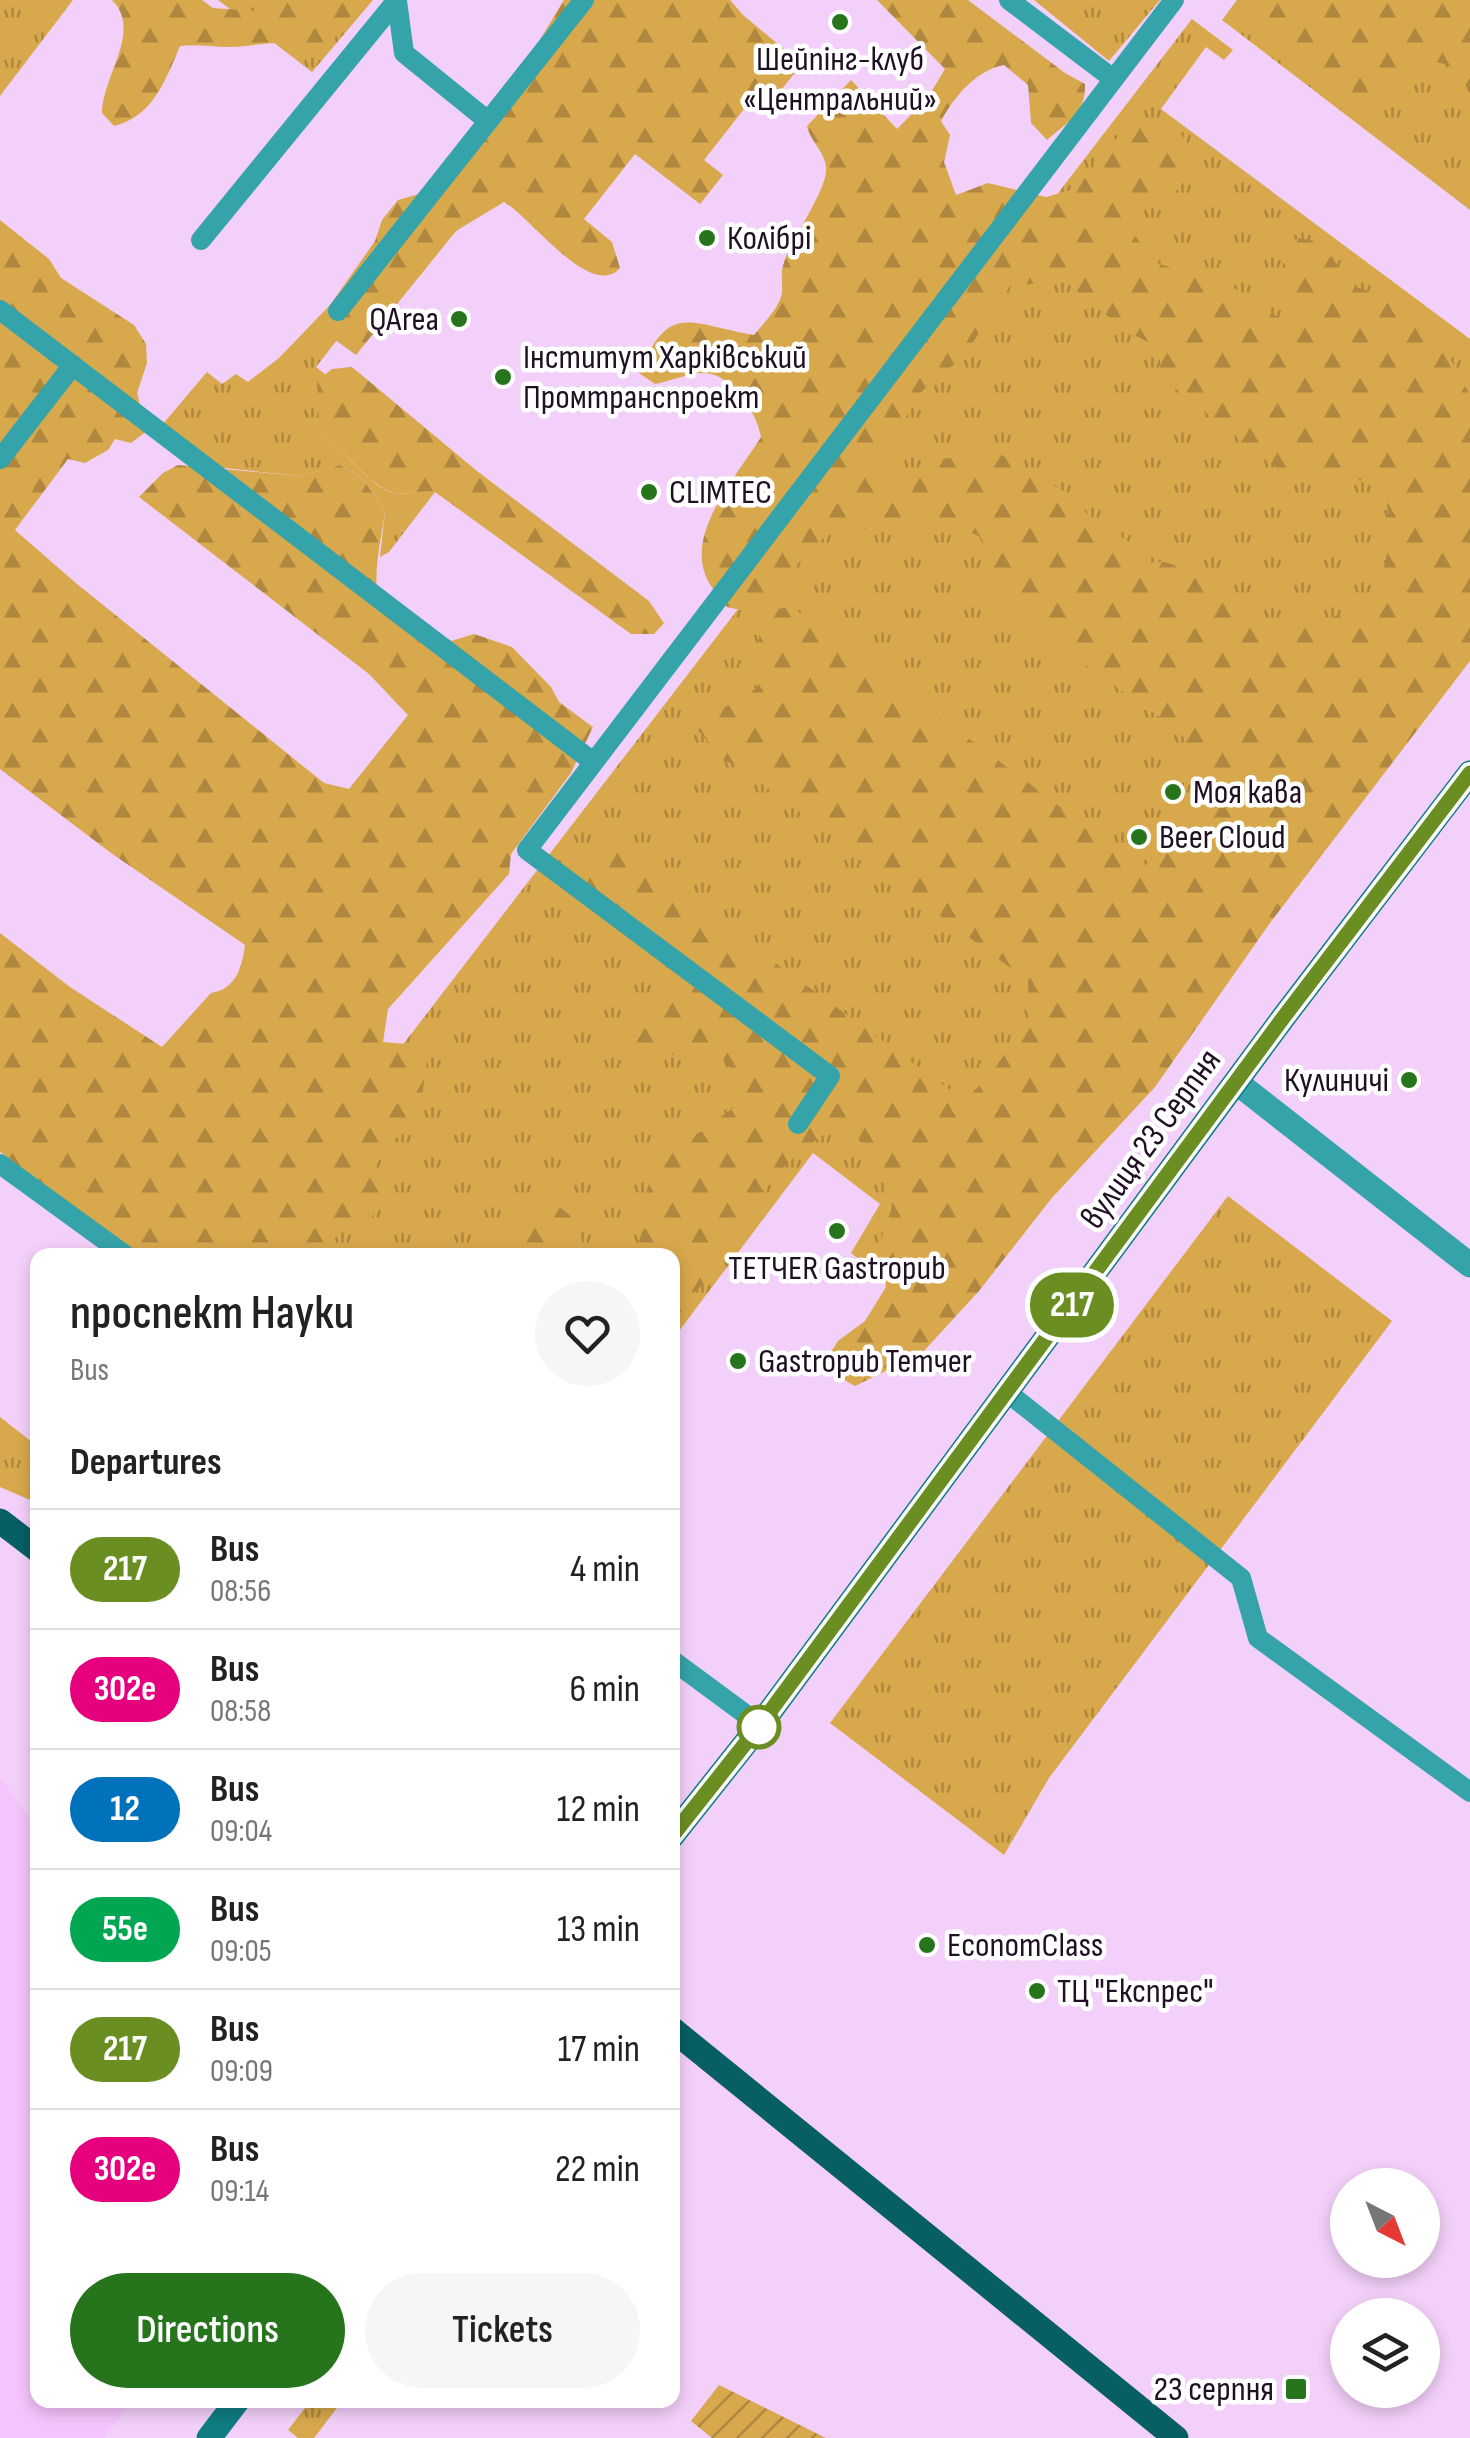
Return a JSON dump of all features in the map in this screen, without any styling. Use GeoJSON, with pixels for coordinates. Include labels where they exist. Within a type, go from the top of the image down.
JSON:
{"type":"FeatureCollection","features":[{"type":"Feature","properties":{"kind":"main road"},"geometry":{"type":"LineString","coordinates":[[0,1521],[30,1544]]}},
{"type":"Feature","properties":{"kind":"main road"},"geometry":{"type":"LineString","coordinates":[[680,2035],[1176,2438]]}},
{"type":"Feature","properties":{"kind":"street","name":"вулиця 23 Серпня"},"geometry":{"type":"LineString","coordinates":[[680,1826],[760,1725],[1470,773]]}},
{"type":"Feature","properties":{"kind":"street"},"geometry":{"type":"LineString","coordinates":[[1236,1082],[1470,1265]]}},
{"type":"Feature","properties":{"kind":"street"},"geometry":{"type":"LineString","coordinates":[[208,2438],[232,2408]]}},
{"type":"Feature","properties":{"kind":"lane"},"geometry":{"type":"LineString","coordinates":[[397,0],[404,53],[488,121]]}},
{"type":"Feature","properties":{"kind":"lane"},"geometry":{"type":"LineString","coordinates":[[201,240],[397,0]]}},
{"type":"Feature","properties":{"kind":"lane"},"geometry":{"type":"LineString","coordinates":[[338,311],[584,0]]}},
{"type":"Feature","properties":{"kind":"lane"},"geometry":{"type":"LineString","coordinates":[[1009,0],[1112,78]]}},
{"type":"Feature","properties":{"kind":"lane"},"geometry":{"type":"LineString","coordinates":[[798,1124],[830,1076],[527,850],[1174,0]]}},
{"type":"Feature","properties":{"kind":"lane"},"geometry":{"type":"LineString","coordinates":[[0,310],[592,761]]}},
{"type":"Feature","properties":{"kind":"lane"},"geometry":{"type":"LineString","coordinates":[[0,459],[74,365]]}},
{"type":"Feature","properties":{"kind":"lane"},"geometry":{"type":"LineString","coordinates":[[0,1164],[115,1248]]}},
{"type":"Feature","properties":{"kind":"lane"},"geometry":{"type":"LineString","coordinates":[[1008,1393],[1241,1578],[1258,1638],[1470,1792]]}},
{"type":"Feature","properties":{"kind":"lane"},"geometry":{"type":"LineString","coordinates":[[680,1666],[760,1725]]}},
{"type":"Feature","properties":{"kind":"shaded area"},"geometry":{"type":"Polygon","coordinates":[[[0,1777],[30,1819],[30,2408],[127,2408],[104,2438],[0,2438],[0,1777]]]}},
{"type":"Feature","properties":{"kind":"green space"},"geometry":{"type":"Polygon","coordinates":[[[0,0],[73,0],[0,96],[0,0]]]}},
{"type":"Feature","properties":{"kind":"green space"},"geometry":{"type":"Polygon","coordinates":[[[112,0],[202,0],[213,8],[255,11],[281,0],[362,0],[332,42],[310,50],[279,43],[180,46],[148,105],[114,126],[102,113],[124,26],[112,0]]]}},
{"type":"Feature","properties":{"kind":"green space"},"geometry":{"type":"Polygon","coordinates":[[[218,0],[373,0],[312,72],[218,0]]]}},
{"type":"Feature","properties":{"kind":"green space"},"geometry":{"type":"Polygon","coordinates":[[[564,0],[730,0],[802,64],[773,100],[759,90],[704,160],[723,175],[700,204],[635,154],[584,219],[612,242],[620,268],[608,275],[593,274],[577,265],[504,202],[456,231],[356,355],[330,336],[330,305],[375,241],[382,220],[398,200],[419,194],[538,43],[564,0]]]}},
{"type":"Feature","properties":{"kind":"green space"},"geometry":{"type":"Polygon","coordinates":[[[877,0],[968,0],[1085,84],[1079,110],[1047,140],[1031,123],[1028,85],[1004,65],[975,79],[941,121],[950,135],[944,162],[956,195],[988,183],[1046,197],[1075,189],[1122,132],[1160,122],[1173,126],[1190,145],[1197,167],[1171,197],[1137,210],[1131,231],[1157,263],[1236,289],[1292,327],[1308,316],[1282,277],[1284,251],[1298,238],[1319,242],[1354,286],[1401,303],[1439,339],[1470,395],[1470,661],[1270,923],[1155,1087],[1051,1199],[979,1291],[922,1353],[855,1386],[830,1372],[827,1358],[838,1341],[865,1321],[886,1287],[880,1243],[892,1207],[880,1173],[858,1138],[835,1129],[818,1138],[761,1192],[712,1276],[680,1306],[680,1248],[637,1248],[645,1221],[652,1165],[669,1146],[701,1132],[733,1108],[730,1068],[719,1056],[700,1051],[656,1057],[626,1050],[655,1003],[681,978],[678,948],[630,938],[607,928],[578,908],[555,879],[605,839],[964,1100],[989,1077],[1029,1018],[1028,981],[723,759],[697,729],[709,713],[741,701],[758,686],[764,613],[790,606],[1082,823],[1138,874],[1196,808],[1204,779],[1197,750],[1172,726],[1001,600],[985,578],[984,548],[979,536],[944,527],[836,527],[754,613],[727,607],[708,581],[702,563],[702,544],[708,525],[761,437],[759,427],[741,396],[724,379],[704,373],[655,384],[639,373],[650,350],[671,326],[696,323],[754,335],[773,312],[781,297],[787,255],[825,176],[825,162],[807,126],[851,80],[897,129],[927,99],[945,69],[877,0]],[[1058,281],[1010,286],[964,356],[923,390],[875,466],[868,485],[940,459],[998,453],[1069,494],[1087,514],[1135,546],[1148,563],[1164,562],[1210,575],[1228,604],[1258,617],[1277,637],[1333,617],[1369,593],[1387,555],[1386,495],[1366,481],[1282,472],[1171,385],[1160,370],[1160,359],[1152,344],[1125,330],[1068,284],[1058,281]]]}},
{"type":"Feature","properties":{"kind":"green space"},"geometry":{"type":"Polygon","coordinates":[[[1034,0],[1160,0],[1109,61],[1034,0]]]}},
{"type":"Feature","properties":{"kind":"green space"},"geometry":{"type":"Polygon","coordinates":[[[1237,0],[1470,0],[1470,210],[1222,20],[1237,0]]]}},
{"type":"Feature","properties":{"kind":"green space"},"geometry":{"type":"Polygon","coordinates":[[[1250,0],[1470,0],[1470,97],[1454,68],[1438,63],[1405,63],[1360,110],[1344,106],[1244,23],[1250,0]]]}},
{"type":"Feature","properties":{"kind":"green space"},"geometry":{"type":"Polygon","coordinates":[[[1192,19],[1233,50],[1224,60],[1206,47],[1161,109],[1470,339],[1470,614],[930,1316],[851,1253],[880,1204],[813,1153],[680,1330],[680,1248],[246,1248],[1192,19]]]}},
{"type":"Feature","properties":{"kind":"green space"},"geometry":{"type":"Polygon","coordinates":[[[0,220],[49,259],[61,278],[134,325],[146,344],[147,363],[137,393],[147,431],[131,443],[115,439],[108,450],[85,463],[68,459],[15,530],[77,584],[324,783],[349,789],[408,715],[369,674],[139,497],[163,473],[178,465],[301,476],[340,465],[363,479],[385,511],[377,567],[378,600],[451,641],[474,634],[512,647],[551,687],[559,702],[593,727],[571,773],[511,854],[509,874],[388,1009],[383,1042],[429,1046],[418,1125],[386,1144],[376,1167],[384,1193],[369,1223],[341,1231],[328,1248],[130,1248],[0,1152],[0,933],[70,987],[162,1047],[211,993],[232,982],[245,945],[111,853],[0,769],[0,220]]]}},
{"type":"Feature","properties":{"kind":"green space"},"geometry":{"type":"Polygon","coordinates":[[[330,305],[337,340],[316,367],[326,375],[319,428],[385,490],[435,492],[389,552],[380,557],[385,511],[363,479],[340,465],[301,476],[214,467],[162,425],[207,372],[222,384],[236,374],[248,382],[279,358],[330,305]]]}},
{"type":"Feature","properties":{"kind":"green space"},"geometry":{"type":"Polygon","coordinates":[[[352,367],[477,471],[649,601],[664,623],[654,634],[631,634],[435,492],[394,493],[376,483],[319,428],[317,381],[332,369],[352,367]]]}},
{"type":"Feature","properties":{"kind":"green space"},"geometry":{"type":"Polygon","coordinates":[[[1228,1196],[1392,1321],[1049,1778],[1004,1855],[830,1723],[1228,1196]]]}},
{"type":"Feature","properties":{"kind":"green space"},"geometry":{"type":"Polygon","coordinates":[[[555,1205],[569,1214],[577,1225],[583,1248],[528,1248],[512,1244],[508,1222],[533,1209],[555,1205]]]}},
{"type":"Feature","properties":{"kind":"green space"},"geometry":{"type":"Polygon","coordinates":[[[0,1417],[30,1441],[30,1500],[0,1487],[0,1417]]]}},
{"type":"Feature","properties":{"kind":"green space"},"geometry":{"type":"Polygon","coordinates":[[[719,2385],[826,2438],[712,2438],[691,2421],[719,2385]]]}},
{"type":"Feature","properties":{"kind":"green space"},"geometry":{"type":"Polygon","coordinates":[[[305,2408],[337,2408],[314,2438],[298,2438],[288,2430],[305,2408]]]}},
{"type":"Feature","properties":{"kind":"bus line","name":"217"},"geometry":{"type":"LineString","coordinates":[[680,1826],[760,1725],[1283,1018],[1470,773]]}},
{"type":"Feature","properties":{"kind":"place","name":"Шейпінг-клуб «Центральний»"},"geometry":{"type":"Point","coordinates":[840,22]}},
{"type":"Feature","properties":{"kind":"place","name":"Колібрі"},"geometry":{"type":"Point","coordinates":[707,238]}},
{"type":"Feature","properties":{"kind":"place","name":"QArea"},"geometry":{"type":"Point","coordinates":[459,319]}},
{"type":"Feature","properties":{"kind":"place","name":"Інститут Харківський Промтранспроект"},"geometry":{"type":"Point","coordinates":[503,377]}},
{"type":"Feature","properties":{"kind":"place","name":"CLIMTEC"},"geometry":{"type":"Point","coordinates":[649,492]}},
{"type":"Feature","properties":{"kind":"place","name":"Моя кава"},"geometry":{"type":"Point","coordinates":[1173,792]}},
{"type":"Feature","properties":{"kind":"place","name":"Beer Cloud"},"geometry":{"type":"Point","coordinates":[1139,837]}},
{"type":"Feature","properties":{"kind":"place","name":"Кулиничі"},"geometry":{"type":"Point","coordinates":[1409,1080]}},
{"type":"Feature","properties":{"kind":"place","name":"ТЕТЧЕR Gastropub"},"geometry":{"type":"Point","coordinates":[837,1231]}},
{"type":"Feature","properties":{"kind":"place","name":"Gastropub Teтчеr"},"geometry":{"type":"Point","coordinates":[738,1361]}},
{"type":"Feature","properties":{"kind":"place","name":"EconomClass"},"geometry":{"type":"Point","coordinates":[927,1945]}},
{"type":"Feature","properties":{"kind":"place","name":"ТЦ \"Експрес\""},"geometry":{"type":"Point","coordinates":[1037,1991]}},
{"type":"Feature","properties":{"kind":"place","name":"23 серпня"},"geometry":{"type":"Point","coordinates":[1296,2389]}}]}
